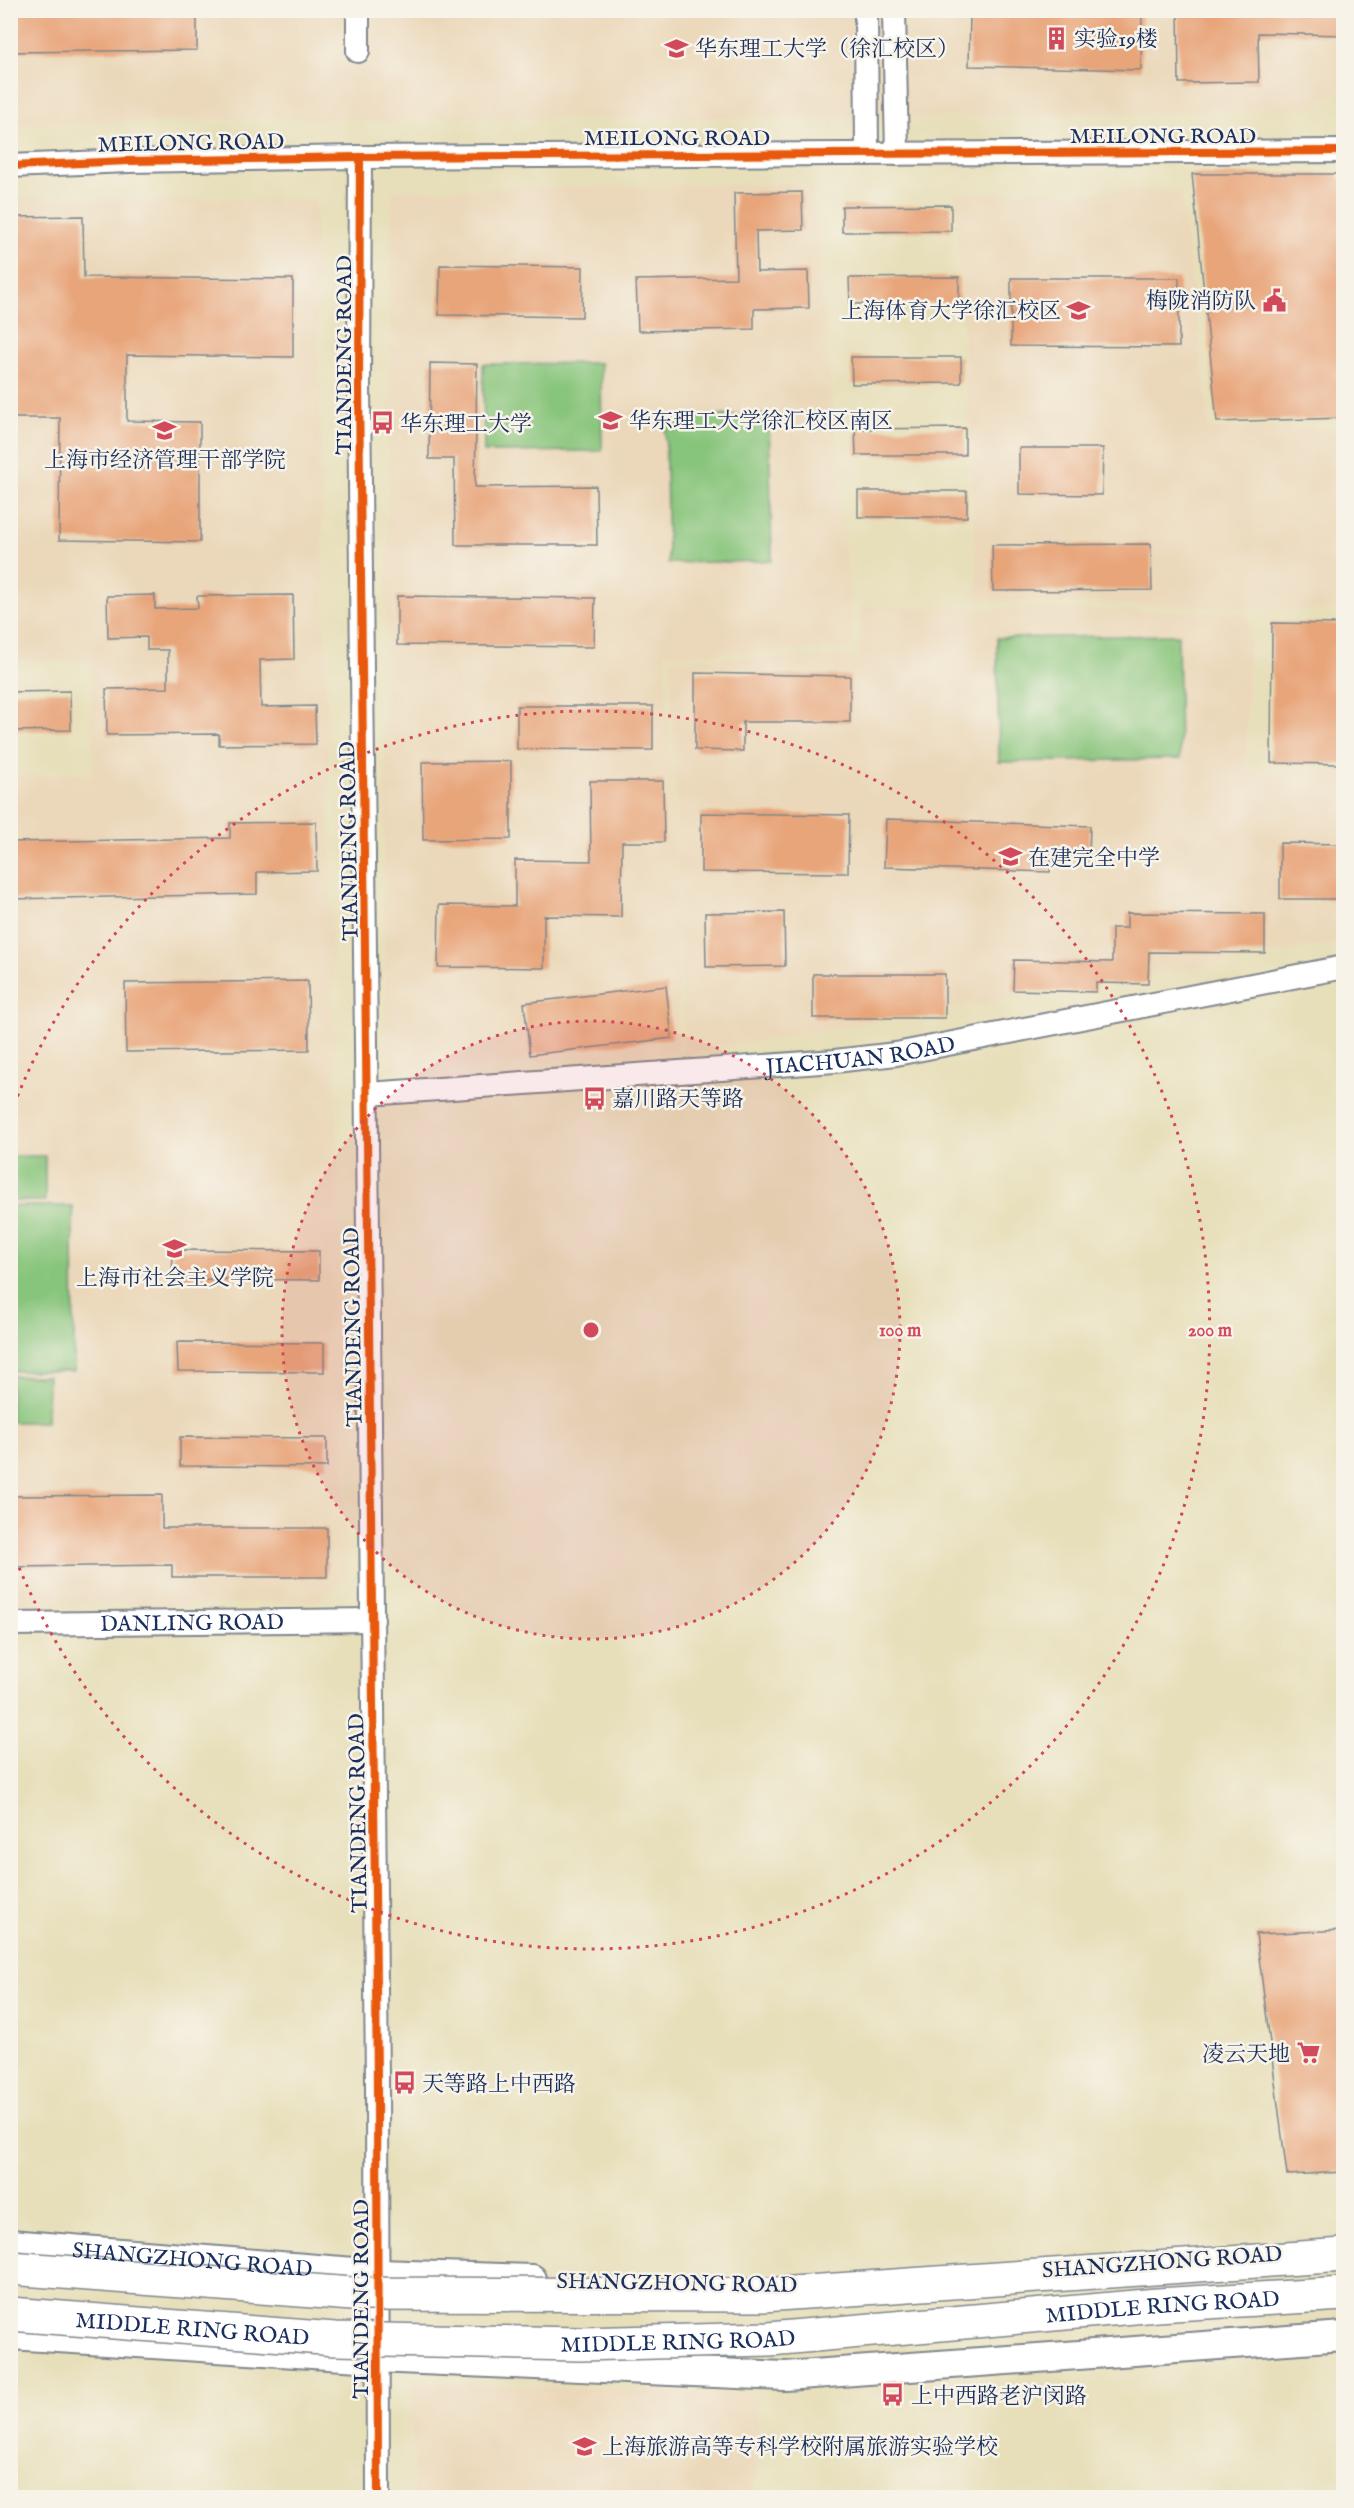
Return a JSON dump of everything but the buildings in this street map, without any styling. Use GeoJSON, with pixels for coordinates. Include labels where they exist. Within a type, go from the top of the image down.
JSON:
{"type":"FeatureCollection","features":[{"type":"Feature","properties":{"kind":"highway","name":"MIDDLE RING ROAD"},"geometry":{"type":"LineString","coordinates":[[10,2268],[352,2294],[762,2295],[1344,2256]]}},
{"type":"Feature","properties":{"kind":"highway","name":"MIDDLE RING ROAD"},"geometry":{"type":"LineString","coordinates":[[10,2314],[335,2339],[580,2344],[769,2339],[1157,2305],[1344,2294]]}},
{"type":"Feature","properties":{"kind":"main road","name":"SHANGZHONG ROAD"},"geometry":{"type":"LineString","coordinates":[[10,2244],[379,2274],[760,2287],[1344,2249]]}},
{"type":"Feature","properties":{"kind":"main road"},"geometry":{"type":"LineString","coordinates":[[10,2335],[376,2358],[785,2376],[1344,2336]]}},
{"type":"Feature","properties":{"kind":"street"},"geometry":{"type":"LineString","coordinates":[[357,10],[358,51]]}},
{"type":"Feature","properties":{"kind":"street"},"geometry":{"type":"LineString","coordinates":[[867,10],[867,154]]}},
{"type":"Feature","properties":{"kind":"street"},"geometry":{"type":"LineString","coordinates":[[894,10],[897,154]]}},
{"type":"Feature","properties":{"kind":"street","name":"MEILONG ROAD"},"geometry":{"type":"LineString","coordinates":[[10,166],[128,161],[360,157],[1344,151]]}},
{"type":"Feature","properties":{"kind":"street","name":"TIANDENG ROAD"},"geometry":{"type":"LineString","coordinates":[[360,157],[359,388],[379,2274],[376,2358],[378,2498]]}},
{"type":"Feature","properties":{"kind":"street","name":"JIACHUAN ROAD"},"geometry":{"type":"LineString","coordinates":[[368,1094],[836,1061],[896,1054],[1344,967]]}},
{"type":"Feature","properties":{"kind":"street","name":"DANLING ROAD"},"geometry":{"type":"LineString","coordinates":[[10,1624],[373,1620]]}},
{"type":"Feature","properties":{"kind":"shaded area","name":"华东理工大学（徐汇校区）"},"geometry":{"type":"Polygon","coordinates":[[[10,11],[1343,11],[1343,86],[1307,109],[883,118],[432,117],[383,121],[267,117],[11,125],[10,11]]]}},
{"type":"Feature","properties":{"kind":"shaded area","name":"华东理工大学徐汇校区南区"},"geometry":{"type":"Polygon","coordinates":[[[812,183],[854,649],[665,655],[678,925],[678,1053],[388,1070],[383,906],[392,191],[812,183]]]}},
{"type":"Feature","properties":{"kind":"shaded area","name":"上海体育大学徐汇校区"},"geometry":{"type":"Polygon","coordinates":[[[1181,191],[1210,429],[1343,428],[1343,611],[978,600],[956,193],[1181,191]]]}},
{"type":"Feature","properties":{"kind":"shaded area","name":"上海市社会主义学院"},"geometry":{"type":"Polygon","coordinates":[[[11,199],[315,199],[347,1576],[317,1602],[11,1607],[10,776],[93,774],[91,661],[11,661],[11,199]]]}},
{"type":"Feature","properties":{"kind":"shaded area","name":"在建完全中学"},"geometry":{"type":"Polygon","coordinates":[[[861,607],[1249,612],[1246,772],[1343,771],[1343,942],[684,1054],[670,659],[860,656],[861,607]]]}},
{"type":"Feature","properties":{"kind":"shaded area","name":"上海旅游高等专科学校附属旅游实验学校"},"geometry":{"type":"Polygon","coordinates":[[[411,2382],[757,2394],[755,2497],[414,2497],[411,2382]]]}},
{"type":"Feature","properties":{"kind":"green space"},"geometry":{"type":"Polygon","coordinates":[[[601,363],[602,451],[484,452],[483,364],[601,363]]]}},
{"type":"Feature","properties":{"kind":"green space"},"geometry":{"type":"Polygon","coordinates":[[[769,415],[772,561],[668,563],[665,416],[769,415]]]}},
{"type":"Feature","properties":{"kind":"green space"},"geometry":{"type":"Polygon","coordinates":[[[1178,635],[1180,759],[999,762],[997,638],[1178,635]]]}},
{"type":"Feature","properties":{"kind":"green space"},"geometry":{"type":"Polygon","coordinates":[[[11,1156],[45,1156],[45,1201],[11,1201],[11,1156]]]}},
{"type":"Feature","properties":{"kind":"green space"},"geometry":{"type":"Polygon","coordinates":[[[10,1206],[73,1206],[74,1371],[11,1371],[10,1206]]]}},
{"type":"Feature","properties":{"kind":"green space"},"geometry":{"type":"Polygon","coordinates":[[[11,1376],[48,1376],[47,1422],[11,1422],[11,1376]]]}},
{"type":"Feature","properties":{"kind":"cycle path"},"geometry":{"type":"LineString","coordinates":[[10,166],[128,161],[360,157],[1344,151]]}},
{"type":"Feature","properties":{"kind":"cycle path"},"geometry":{"type":"LineString","coordinates":[[360,157],[359,388],[377,2080],[378,2498]]}},
{"type":"Feature","properties":{"kind":"place","name":"实验19楼"},"geometry":{"type":"Point","coordinates":[1056,38]}},
{"type":"Feature","properties":{"kind":"place","name":"华东理工大学（徐汇校区）"},"geometry":{"type":"Point","coordinates":[677,48]}},
{"type":"Feature","properties":{"kind":"place","name":"梅陇消防队"},"geometry":{"type":"Point","coordinates":[1274,300]}},
{"type":"Feature","properties":{"kind":"place","name":"上海体育大学徐汇校区"},"geometry":{"type":"Point","coordinates":[1079,310]}},
{"type":"Feature","properties":{"kind":"place","name":"华东理工大学徐汇校区南区"},"geometry":{"type":"Point","coordinates":[611,420]}},
{"type":"Feature","properties":{"kind":"place","name":"华东理工大学"},"geometry":{"type":"Point","coordinates":[382,423]}},
{"type":"Feature","properties":{"kind":"place","name":"上海市经济管理干部学院"},"geometry":{"type":"Point","coordinates":[165,430]}},
{"type":"Feature","properties":{"kind":"place","name":"在建完全中学"},"geometry":{"type":"Point","coordinates":[1010,857]}},
{"type":"Feature","properties":{"kind":"place","name":"嘉川路天等路"},"geometry":{"type":"Point","coordinates":[594,1098]}},
{"type":"Feature","properties":{"kind":"place","name":"上海市社会主义学院"},"geometry":{"type":"Point","coordinates":[175,1248]}},
{"type":"Feature","properties":{"kind":"place","name":"凌云天地"},"geometry":{"type":"Point","coordinates":[1308,2053]}},
{"type":"Feature","properties":{"kind":"place","name":"天等路上中西路"},"geometry":{"type":"Point","coordinates":[404,2083]}},
{"type":"Feature","properties":{"kind":"place","name":"上中西路老沪闵路"},"geometry":{"type":"Point","coordinates":[893,2395]}},
{"type":"Feature","properties":{"kind":"place","name":"上海旅游高等专科学校附属旅游实验学校"},"geometry":{"type":"Point","coordinates":[584,2446]}}]}
